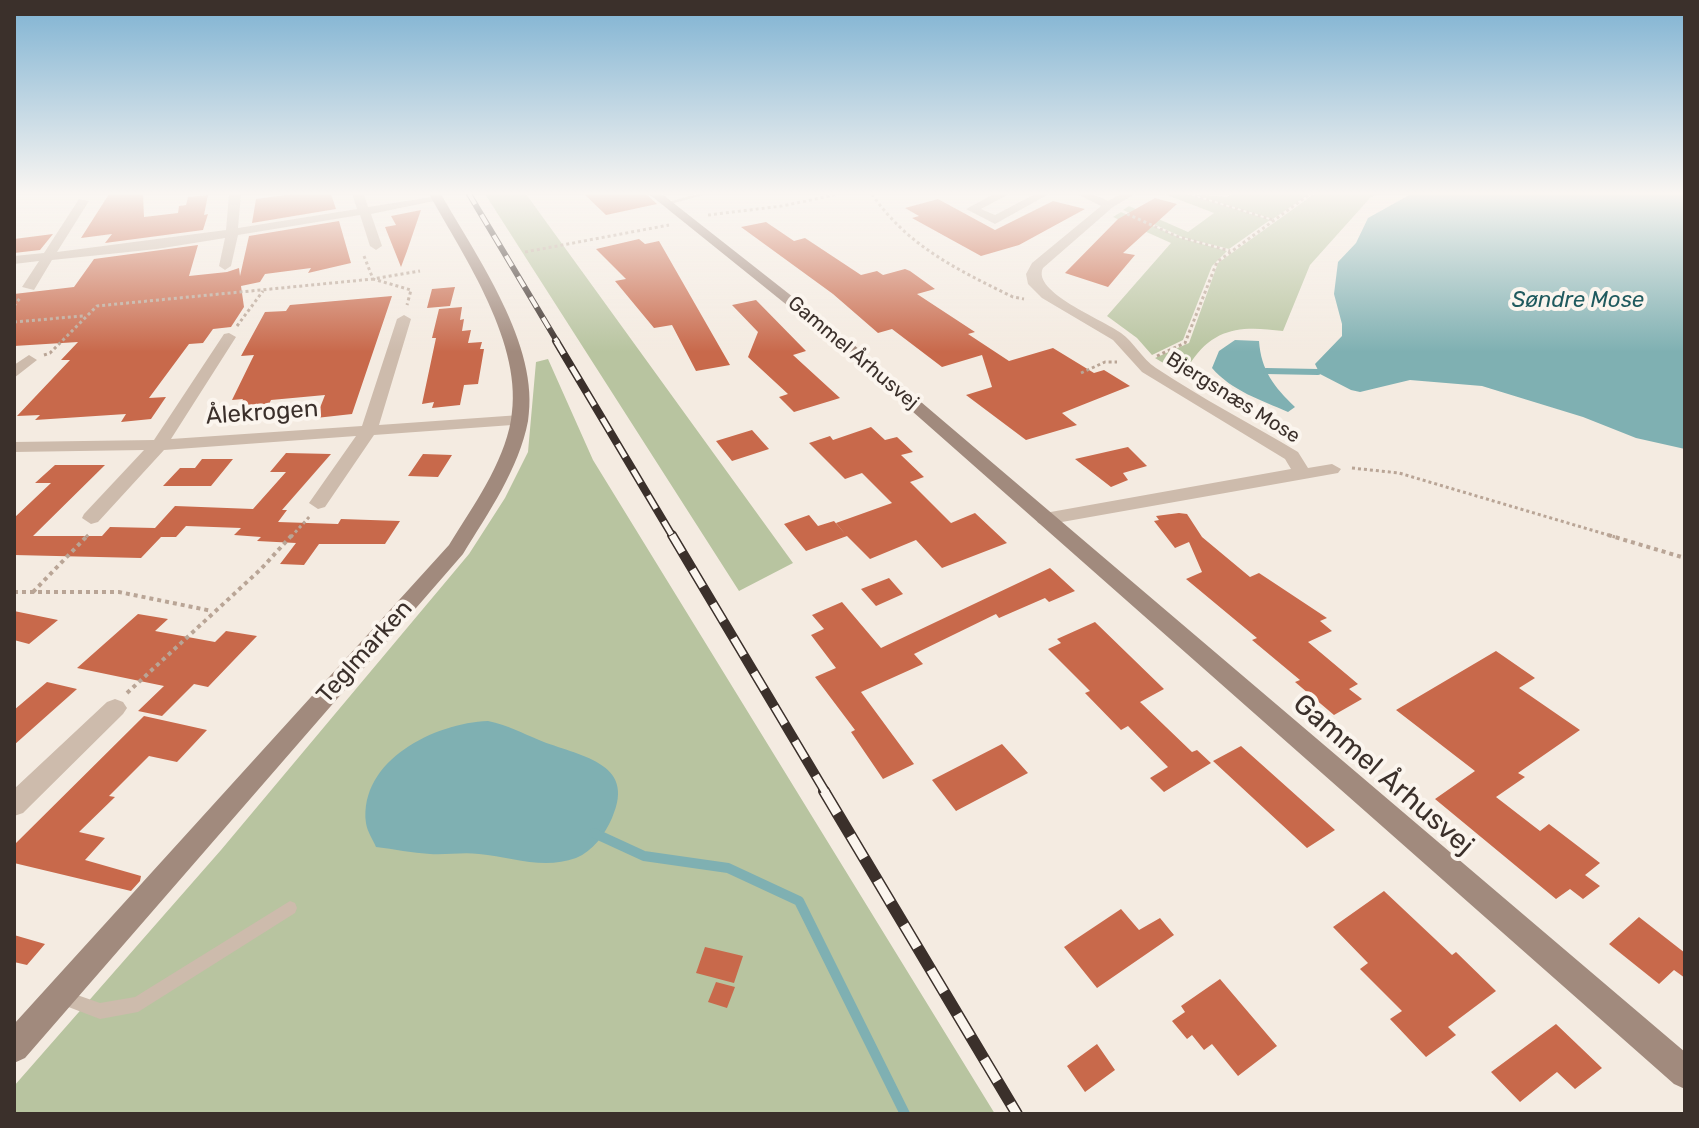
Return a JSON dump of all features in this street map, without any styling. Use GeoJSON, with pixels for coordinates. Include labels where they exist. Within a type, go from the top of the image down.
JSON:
{"type":"FeatureCollection","features":[{"type":"Feature","properties":{"kind":"street"},"geometry":{"type":"LineString","coordinates":[[29,287],[56,247]]}},
{"type":"Feature","properties":{"kind":"street"},"geometry":{"type":"LineString","coordinates":[[14,260],[141,247]]}},
{"type":"Feature","properties":{"kind":"street"},"geometry":{"type":"LineString","coordinates":[[225,266],[229,247]]}},
{"type":"Feature","properties":{"kind":"street","name":"Teglmarken"},"geometry":{"type":"LineString","coordinates":[[14,1047],[456,549],[492,489],[511,450],[520,420],[523,390],[509,333],[463,247]]}},
{"type":"Feature","properties":{"kind":"street","name":"Gammel Århusvej"},"geometry":{"type":"LineString","coordinates":[[715,247],[849,348],[1685,1073]]}},
{"type":"Feature","properties":{"kind":"street"},"geometry":{"type":"LineString","coordinates":[[1047,295],[1035,284],[1033,274],[1037,266],[1060,247]]}},
{"type":"Feature","properties":{"kind":"street","name":"Bjergsnæs Mose"},"geometry":{"type":"LineString","coordinates":[[1047,295],[1118,337],[1144,360],[1292,456],[1299,463],[1297,475]]}},
{"type":"Feature","properties":{"kind":"street"},"geometry":{"type":"LineString","coordinates":[[318,503],[369,430],[404,319]]}},
{"type":"Feature","properties":{"kind":"street","name":"Ålekrogen"},"geometry":{"type":"LineString","coordinates":[[91,518],[159,445],[229,337]]}},
{"type":"Feature","properties":{"kind":"street"},"geometry":{"type":"LineString","coordinates":[[14,373],[29,360]]}},
{"type":"Feature","properties":{"kind":"street","name":"Ålekrogen"},"geometry":{"type":"LineString","coordinates":[[14,447],[159,445],[520,420]]}},
{"type":"Feature","properties":{"kind":"street"},"geometry":{"type":"LineString","coordinates":[[1045,519],[1332,469]]}},
{"type":"Feature","properties":{"kind":"street"},"geometry":{"type":"LineString","coordinates":[[14,805],[115,708]]}},
{"type":"Feature","properties":{"kind":"lane"},"geometry":{"type":"LineString","coordinates":[[58,997],[100,1011],[138,1004],[290,908]]}},
{"type":"Feature","properties":{"kind":"path"},"geometry":{"type":"LineString","coordinates":[[373,279],[361,250],[374,247]]}},
{"type":"Feature","properties":{"kind":"path"},"geometry":{"type":"LineString","coordinates":[[525,252],[541,247]]}},
{"type":"Feature","properties":{"kind":"path"},"geometry":{"type":"LineString","coordinates":[[921,247],[946,264],[1013,297],[1029,300],[1047,295]]}},
{"type":"Feature","properties":{"kind":"path"},"geometry":{"type":"LineString","coordinates":[[1214,247],[1230,251]]}},
{"type":"Feature","properties":{"kind":"path"},"geometry":{"type":"LineString","coordinates":[[1144,360],[1185,343],[1217,262],[1236,247]]}},
{"type":"Feature","properties":{"kind":"path"},"geometry":{"type":"LineString","coordinates":[[29,360],[50,353],[97,306],[373,279],[420,271]]}},
{"type":"Feature","properties":{"kind":"path"},"geometry":{"type":"LineString","coordinates":[[373,279],[411,290],[404,319]]}},
{"type":"Feature","properties":{"kind":"path"},"geometry":{"type":"LineString","coordinates":[[229,337],[264,289]]}},
{"type":"Feature","properties":{"kind":"path"},"geometry":{"type":"LineString","coordinates":[[14,322],[85,316]]}},
{"type":"Feature","properties":{"kind":"path"},"geometry":{"type":"LineString","coordinates":[[1081,373],[1105,362],[1144,360],[1158,364]]}},
{"type":"Feature","properties":{"kind":"path"},"geometry":{"type":"LineString","coordinates":[[1332,469],[1399,473],[1685,558]]}},
{"type":"Feature","properties":{"kind":"path"},"geometry":{"type":"LineString","coordinates":[[115,708],[212,611],[261,569],[316,509],[318,503]]}},
{"type":"Feature","properties":{"kind":"path"},"geometry":{"type":"LineString","coordinates":[[33,592],[96,527],[91,518]]}},
{"type":"Feature","properties":{"kind":"path"},"geometry":{"type":"LineString","coordinates":[[14,592],[119,592],[212,611]]}},
{"type":"Feature","properties":{"kind":"green space"},"geometry":{"type":"Polygon","coordinates":[[[519,247],[564,247],[793,563],[739,591],[519,247]]]}},
{"type":"Feature","properties":{"kind":"green space"},"geometry":{"type":"Polygon","coordinates":[[[1168,247],[1211,247],[1227,251],[1212,266],[1183,340],[1152,355],[1137,338],[1107,316],[1168,247]]]}},
{"type":"Feature","properties":{"kind":"green space"},"geometry":{"type":"Polygon","coordinates":[[[1241,247],[1326,247],[1310,265],[1283,331],[1231,331],[1210,341],[1200,350],[1191,362],[1210,391],[1155,358],[1189,343],[1218,263],[1241,247]]]}},
{"type":"Feature","properties":{"kind":"green space"},"geometry":{"type":"Polygon","coordinates":[[[548,359],[593,460],[995,1114],[14,1114],[14,1086],[221,850],[469,554],[505,498],[528,452],[536,362],[548,359]]]}},
{"type":"Feature","properties":{"kind":"water","name":"Søndre Mose"},"geometry":{"type":"Polygon","coordinates":[[[1353,247],[1685,247],[1685,449],[1636,438],[1583,417],[1482,386],[1410,380],[1360,392],[1320,374],[1315,364],[1342,336],[1334,294],[1338,262],[1353,247]]]}},
{"type":"Feature","properties":{"kind":"water"},"geometry":{"type":"Polygon","coordinates":[[[1235,340],[1259,341],[1270,377],[1295,407],[1288,412],[1257,399],[1229,383],[1212,368],[1219,351],[1235,340]]]}},
{"type":"Feature","properties":{"kind":"water"},"geometry":{"type":"Polygon","coordinates":[[[488,721],[586,757],[610,772],[617,784],[618,799],[612,818],[598,841],[576,858],[552,863],[376,847],[366,823],[367,801],[375,781],[388,764],[404,749],[424,738],[467,723],[488,721]]]}},
{"type":"Feature","properties":{"kind":"building"},"geometry":{"type":"Polygon","coordinates":[[[14,247],[43,247],[40,250],[14,253],[14,247]]]}},
{"type":"Feature","properties":{"kind":"building"},"geometry":{"type":"Polygon","coordinates":[[[186,247],[198,247],[189,276],[239,268],[240,276],[247,247],[346,247],[351,263],[308,273],[311,268],[265,274],[260,282],[241,286],[244,307],[231,327],[213,329],[203,343],[189,344],[149,398],[166,397],[151,419],[121,422],[126,414],[35,420],[40,415],[17,416],[70,360],[61,360],[78,342],[14,346],[14,294],[74,287],[94,259],[186,247]]]}},
{"type":"Feature","properties":{"kind":"building"},"geometry":{"type":"Polygon","coordinates":[[[393,247],[408,247],[401,267],[393,247]]]}},
{"type":"Feature","properties":{"kind":"building"},"geometry":{"type":"Polygon","coordinates":[[[662,247],[730,365],[696,371],[672,325],[654,328],[615,281],[626,279],[596,249],[662,247]]]}},
{"type":"Feature","properties":{"kind":"building"},"geometry":{"type":"Polygon","coordinates":[[[768,247],[818,247],[861,275],[877,271],[883,275],[905,269],[935,289],[917,294],[975,332],[968,334],[1009,361],[1053,348],[1094,373],[1104,370],[1130,386],[1062,413],[1077,425],[1026,440],[966,395],[992,387],[982,355],[942,367],[892,329],[878,333],[833,294],[768,247]]]}},
{"type":"Feature","properties":{"kind":"building"},"geometry":{"type":"Polygon","coordinates":[[[964,247],[1013,247],[981,256],[964,247]]]}},
{"type":"Feature","properties":{"kind":"building"},"geometry":{"type":"Polygon","coordinates":[[[1091,247],[1130,247],[1123,253],[1135,255],[1108,287],[1065,273],[1091,247]]]}},
{"type":"Feature","properties":{"kind":"building"},"geometry":{"type":"Polygon","coordinates":[[[455,287],[450,306],[427,308],[432,289],[455,287]]]}},
{"type":"Feature","properties":{"kind":"building"},"geometry":{"type":"Polygon","coordinates":[[[392,296],[352,414],[316,418],[325,395],[271,400],[266,410],[236,413],[243,399],[232,400],[254,355],[241,356],[265,312],[286,311],[290,305],[392,296]]]}},
{"type":"Feature","properties":{"kind":"building"},"geometry":{"type":"Polygon","coordinates":[[[756,300],[806,351],[793,355],[840,398],[794,412],[779,397],[788,394],[748,357],[758,332],[732,305],[756,300]]]}},
{"type":"Feature","properties":{"kind":"building"},"geometry":{"type":"Polygon","coordinates":[[[462,307],[462,331],[471,330],[468,343],[482,342],[480,349],[484,349],[478,384],[464,385],[460,405],[432,408],[434,402],[422,404],[439,309],[462,307]]]}},
{"type":"Feature","properties":{"kind":"building"},"geometry":{"type":"Polygon","coordinates":[[[871,427],[885,440],[897,437],[913,452],[901,455],[924,477],[910,482],[951,523],[975,513],[1007,543],[942,568],[916,540],[870,559],[847,536],[806,551],[784,524],[809,515],[818,526],[834,521],[846,535],[836,523],[892,503],[862,473],[845,479],[809,443],[830,436],[833,440],[871,427]]]}},
{"type":"Feature","properties":{"kind":"building"},"geometry":{"type":"Polygon","coordinates":[[[752,430],[769,449],[732,461],[716,441],[752,430]]]}},
{"type":"Feature","properties":{"kind":"building"},"geometry":{"type":"Polygon","coordinates":[[[1128,447],[1147,466],[1123,473],[1128,480],[1111,487],[1075,459],[1128,447]]]}},
{"type":"Feature","properties":{"kind":"building"},"geometry":{"type":"Polygon","coordinates":[[[286,453],[331,454],[282,510],[287,510],[278,522],[338,524],[341,519],[400,521],[385,544],[319,544],[304,565],[280,564],[296,543],[257,541],[261,537],[234,535],[241,528],[186,526],[176,537],[161,537],[141,558],[14,555],[14,518],[51,483],[35,483],[55,465],[105,465],[33,536],[102,536],[110,527],[155,528],[175,506],[253,509],[286,472],[270,472],[286,453]]]}},
{"type":"Feature","properties":{"kind":"building"},"geometry":{"type":"Polygon","coordinates":[[[423,454],[452,455],[438,477],[408,476],[423,454]]]}},
{"type":"Feature","properties":{"kind":"building"},"geometry":{"type":"Polygon","coordinates":[[[202,459],[233,459],[211,486],[163,486],[180,468],[195,468],[202,459]]]}},
{"type":"Feature","properties":{"kind":"building"},"geometry":{"type":"Polygon","coordinates":[[[1187,514],[1202,537],[1250,577],[1259,573],[1327,618],[1320,621],[1332,631],[1308,642],[1358,684],[1349,689],[1362,699],[1334,715],[1295,682],[1300,680],[1252,640],[1257,638],[1186,579],[1202,572],[1189,542],[1175,548],[1154,521],[1159,520],[1156,516],[1187,514]]]}},
{"type":"Feature","properties":{"kind":"building"},"geometry":{"type":"Polygon","coordinates":[[[1050,568],[1075,591],[1049,602],[1045,598],[999,618],[996,614],[914,654],[923,664],[861,692],[914,764],[883,779],[851,732],[855,730],[815,677],[836,668],[811,635],[824,629],[812,615],[842,602],[881,648],[1050,568]]]}},
{"type":"Feature","properties":{"kind":"building"},"geometry":{"type":"Polygon","coordinates":[[[889,578],[903,594],[876,606],[861,589],[889,578]]]}},
{"type":"Feature","properties":{"kind":"building"},"geometry":{"type":"Polygon","coordinates":[[[14,611],[58,620],[29,644],[14,640],[14,611]]]}},
{"type":"Feature","properties":{"kind":"building"},"geometry":{"type":"Polygon","coordinates":[[[138,614],[168,619],[155,631],[215,642],[226,631],[257,636],[208,687],[194,684],[162,716],[138,711],[164,686],[77,668],[138,614]]]}},
{"type":"Feature","properties":{"kind":"building"},"geometry":{"type":"Polygon","coordinates":[[[1095,622],[1164,689],[1140,702],[1192,752],[1197,750],[1211,763],[1164,792],[1150,778],[1168,767],[1128,726],[1121,730],[1085,693],[1090,691],[1048,649],[1061,643],[1057,639],[1095,622]]]}},
{"type":"Feature","properties":{"kind":"building"},"geometry":{"type":"Polygon","coordinates":[[[1496,651],[1535,678],[1519,688],[1580,730],[1518,773],[1525,777],[1496,797],[1540,831],[1549,824],[1600,863],[1585,875],[1600,886],[1583,899],[1570,889],[1556,899],[1435,799],[1475,771],[1396,710],[1496,651]]]}},
{"type":"Feature","properties":{"kind":"building"},"geometry":{"type":"Polygon","coordinates":[[[47,682],[77,689],[14,745],[14,710],[47,682]]]}},
{"type":"Feature","properties":{"kind":"building"},"geometry":{"type":"Polygon","coordinates":[[[144,716],[207,730],[177,762],[149,756],[109,796],[115,797],[79,832],[105,838],[85,860],[141,876],[140,881],[131,891],[14,863],[14,845],[144,716]]]}},
{"type":"Feature","properties":{"kind":"building"},"geometry":{"type":"Polygon","coordinates":[[[1002,744],[1028,773],[956,811],[932,780],[1002,744]]]}},
{"type":"Feature","properties":{"kind":"building"},"geometry":{"type":"Polygon","coordinates":[[[1241,746],[1335,830],[1307,848],[1213,761],[1241,746]]]}},
{"type":"Feature","properties":{"kind":"building"},"geometry":{"type":"Polygon","coordinates":[[[1384,891],[1452,955],[1456,952],[1496,991],[1448,1027],[1456,1035],[1426,1057],[1390,1019],[1402,1011],[1360,969],[1368,963],[1333,927],[1384,891]]]}},
{"type":"Feature","properties":{"kind":"building"},"geometry":{"type":"Polygon","coordinates":[[[1121,909],[1139,930],[1160,918],[1174,935],[1097,988],[1064,947],[1121,909]]]}},
{"type":"Feature","properties":{"kind":"building"},"geometry":{"type":"Polygon","coordinates":[[[1639,917],[1685,953],[1685,978],[1674,970],[1659,984],[1609,944],[1639,917]]]}},
{"type":"Feature","properties":{"kind":"building"},"geometry":{"type":"Polygon","coordinates":[[[14,935],[45,944],[27,965],[14,962],[14,935]]]}},
{"type":"Feature","properties":{"kind":"building"},"geometry":{"type":"Polygon","coordinates":[[[705,947],[743,956],[734,983],[696,973],[705,947]]]}},
{"type":"Feature","properties":{"kind":"building"},"geometry":{"type":"Polygon","coordinates":[[[1220,979],[1277,1046],[1238,1076],[1212,1044],[1204,1050],[1192,1035],[1187,1039],[1172,1021],[1185,1012],[1181,1006],[1220,979]]]}},
{"type":"Feature","properties":{"kind":"building"},"geometry":{"type":"Polygon","coordinates":[[[716,982],[735,987],[727,1008],[708,1002],[716,982]]]}},
{"type":"Feature","properties":{"kind":"building"},"geometry":{"type":"Polygon","coordinates":[[[1556,1024],[1602,1068],[1575,1089],[1557,1072],[1520,1102],[1491,1072],[1556,1024]]]}},
{"type":"Feature","properties":{"kind":"building"},"geometry":{"type":"Polygon","coordinates":[[[1097,1044],[1115,1070],[1085,1092],[1067,1066],[1097,1044]]]}},
{"type":"Feature","properties":{"kind":"waterway"},"geometry":{"type":"LineString","coordinates":[[1266,371],[1318,372]]}},
{"type":"Feature","properties":{"kind":"waterway"},"geometry":{"type":"LineString","coordinates":[[594,833],[644,856],[728,868],[799,901],[905,1114]]}},
{"type":"Feature","properties":{"kind":"railway"},"geometry":{"type":"LineString","coordinates":[[500,247],[558,343]]}},
{"type":"Feature","properties":{"kind":"railway"},"geometry":{"type":"LineString","coordinates":[[556,341],[673,537]]}},
{"type":"Feature","properties":{"kind":"railway"},"geometry":{"type":"LineString","coordinates":[[672,535],[826,793]]}},
{"type":"Feature","properties":{"kind":"railway"},"geometry":{"type":"LineString","coordinates":[[824,791],[1017,1114]]}}]}
